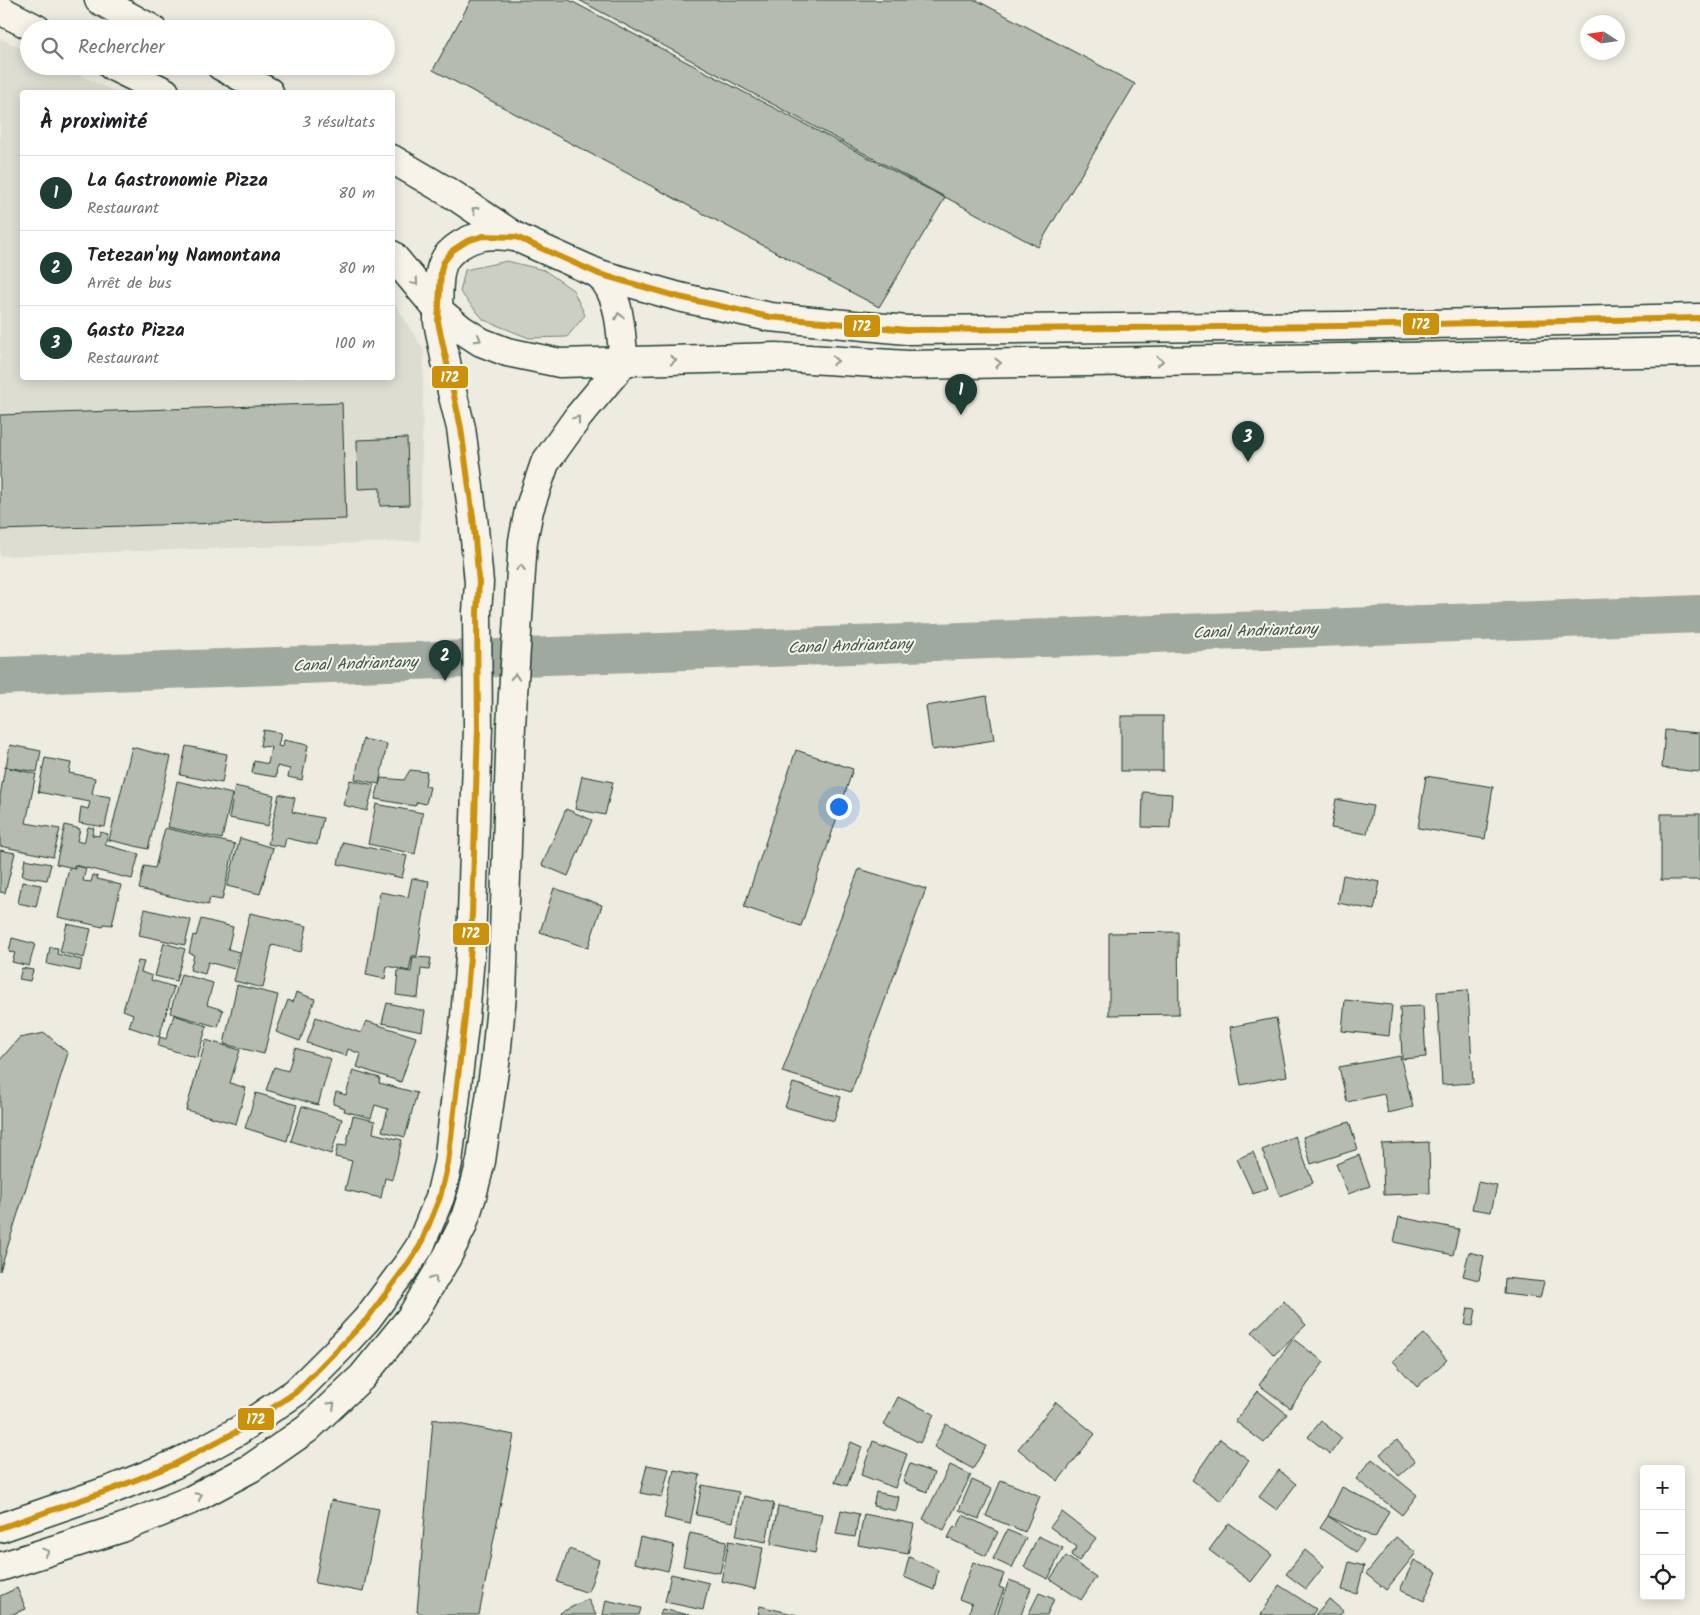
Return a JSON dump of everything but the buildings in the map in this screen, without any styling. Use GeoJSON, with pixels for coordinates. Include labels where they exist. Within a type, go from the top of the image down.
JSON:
{"type":"FeatureCollection","features":[{"type":"Feature","properties":{"kind":"main road"},"geometry":{"type":"LineString","coordinates":[[99,0],[136,20]]}},
{"type":"Feature","properties":{"kind":"main road"},"geometry":{"type":"LineString","coordinates":[[0,10],[20,20]]}},
{"type":"Feature","properties":{"kind":"main road"},"geometry":{"type":"LineString","coordinates":[[130,75],[161,90]]}},
{"type":"Feature","properties":{"kind":"main road"},"geometry":{"type":"LineString","coordinates":[[238,75],[265,90]]}},
{"type":"Feature","properties":{"kind":"main road"},"geometry":{"type":"LineString","coordinates":[[395,161],[455,196],[516,237],[599,274],[679,297],[770,317],[907,330],[1343,326],[1700,318]]}},
{"type":"Feature","properties":{"kind":"main road"},"geometry":{"type":"LineString","coordinates":[[0,1528],[113,1489],[175,1464],[207,1448],[282,1403],[319,1370],[367,1319],[420,1246],[440,1197],[448,1163],[465,1017],[473,891],[478,728],[479,583],[473,517],[461,428],[440,329],[438,310],[440,280],[443,263],[453,250],[467,241],[483,236],[516,237]]}},
{"type":"Feature","properties":{"kind":"main road"},"geometry":{"type":"LineString","coordinates":[[395,259],[438,310],[461,329],[481,342],[507,352],[560,364],[776,357],[908,365],[1700,352]]}},
{"type":"Feature","properties":{"kind":"main road"},"geometry":{"type":"LineString","coordinates":[[0,1567],[131,1524],[191,1500],[252,1468],[307,1428],[362,1377],[411,1316],[430,1287],[462,1227],[481,1161],[487,1126],[502,995],[512,725],[523,542],[534,494],[545,463],[578,417],[624,362],[618,310],[611,290],[599,274]]}},
{"type":"Feature","properties":{"kind":"shaded area"},"geometry":{"type":"Polygon","coordinates":[[[0,38],[20,48],[20,75],[79,75],[112,90],[20,90],[20,380],[395,380],[395,304],[424,350],[420,541],[0,556],[0,38]]]}},
{"type":"Feature","properties":{"kind":"shaded area"},"geometry":{"type":"Polygon","coordinates":[[[507,261],[544,270],[573,290],[585,315],[567,337],[529,338],[484,320],[460,292],[465,270],[507,261]]]}},
{"type":"Feature","properties":{"kind":"waterway","name":"Canal Andriantany"},"geometry":{"type":"LineString","coordinates":[[0,676],[1700,614]]}},
{"type":"Feature","properties":{"kind":"transit line","name":"172"},"geometry":{"type":"LineString","coordinates":[[0,1528],[113,1489],[175,1464],[238,1431],[296,1392],[367,1319],[410,1261],[420,1246],[440,1197],[448,1163],[465,1017],[471,945],[478,728],[477,612],[479,583],[473,517],[461,428],[438,322],[441,271],[443,263],[453,250],[467,241],[483,236],[516,237],[599,274],[679,297],[770,317],[907,330],[1343,326],[1700,318]]}},
{"type":"Feature","properties":{"kind":"place","name":"La Gastronomie Pizza"},"geometry":{"type":"Point","coordinates":[961,415]}},
{"type":"Feature","properties":{"kind":"place","name":"Gasto Pizza"},"geometry":{"type":"Point","coordinates":[1248,462]}},
{"type":"Feature","properties":{"kind":"place","name":"Tetezan'ny Namontana"},"geometry":{"type":"Point","coordinates":[445,681]}}]}
